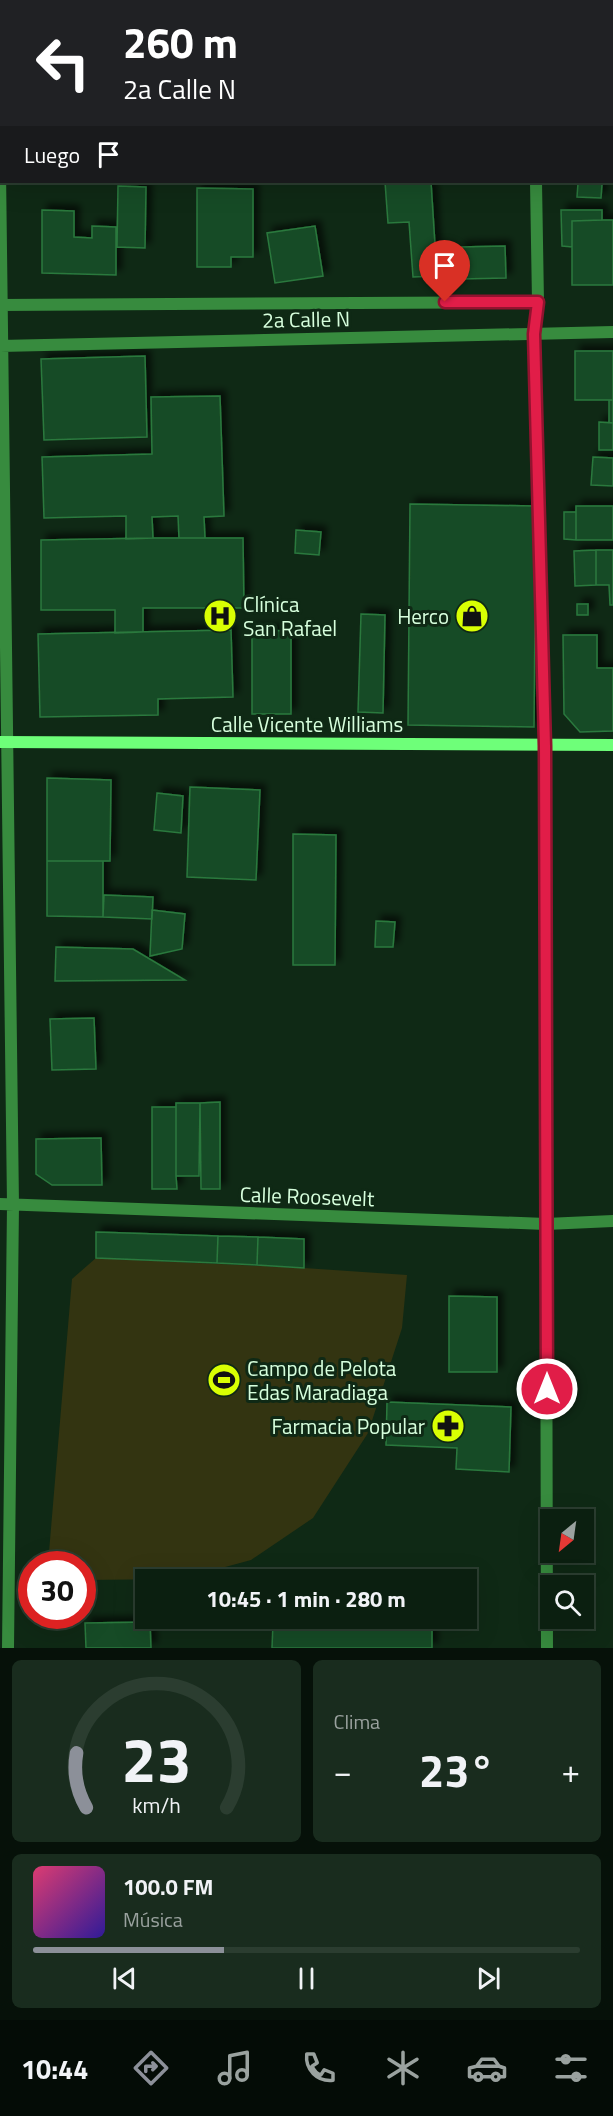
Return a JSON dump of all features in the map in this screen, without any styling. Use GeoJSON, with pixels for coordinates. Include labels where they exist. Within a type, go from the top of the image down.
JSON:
{"type":"FeatureCollection","features":[{"type":"Feature","properties":{"kind":"main road","name":"Calle Vicente Williams"},"geometry":{"type":"LineString","coordinates":[[3,742],[613,745]]}},
{"type":"Feature","properties":{"kind":"street"},"geometry":{"type":"LineString","coordinates":[[0,183],[8,1648]]}},
{"type":"Feature","properties":{"kind":"street"},"geometry":{"type":"LineString","coordinates":[[536,183],[538,302],[534,334],[545,746],[548,1648]]}},
{"type":"Feature","properties":{"kind":"street","name":"2a Calle N"},"geometry":{"type":"LineString","coordinates":[[1,305],[538,302]]}},
{"type":"Feature","properties":{"kind":"street","name":"2a Calle N"},"geometry":{"type":"LineString","coordinates":[[2,346],[613,332]]}},
{"type":"Feature","properties":{"kind":"street","name":"Calle Roosevelt"},"geometry":{"type":"LineString","coordinates":[[6,1205],[546,1224],[613,1221]]}},
{"type":"Feature","properties":{"kind":"shaded area","name":"Campo de Pelota Edas Maradiaga"},"geometry":{"type":"Polygon","coordinates":[[[96,1258],[407,1275],[402,1328],[368,1433],[313,1518],[251,1560],[218,1569],[135,1569],[135,1579],[96,1580],[96,1551],[49,1551],[72,1279],[96,1258]]]}},
{"type":"Feature","properties":{"kind":"building"},"geometry":{"type":"Polygon","coordinates":[[[385,183],[431,183],[437,276],[413,277],[409,222],[388,223],[385,183]]]}},
{"type":"Feature","properties":{"kind":"building"},"geometry":{"type":"Polygon","coordinates":[[[578,183],[602,184],[601,198],[577,197],[578,183]]]}},
{"type":"Feature","properties":{"kind":"building"},"geometry":{"type":"Polygon","coordinates":[[[118,186],[146,187],[145,248],[117,247],[118,186]]]}},
{"type":"Feature","properties":{"kind":"building"},"geometry":{"type":"Polygon","coordinates":[[[197,188],[253,189],[253,257],[231,257],[231,267],[197,267],[197,188]]]}},
{"type":"Feature","properties":{"kind":"building"},"geometry":{"type":"Polygon","coordinates":[[[42,210],[74,211],[74,237],[92,238],[92,226],[116,227],[116,275],[42,273],[42,210]]]}},
{"type":"Feature","properties":{"kind":"building"},"geometry":{"type":"Polygon","coordinates":[[[561,210],[602,210],[602,220],[572,221],[572,247],[562,246],[561,210]]]}},
{"type":"Feature","properties":{"kind":"building"},"geometry":{"type":"Polygon","coordinates":[[[613,220],[613,285],[572,285],[572,221],[613,220]]]}},
{"type":"Feature","properties":{"kind":"building"},"geometry":{"type":"Polygon","coordinates":[[[315,226],[323,276],[275,283],[267,233],[315,226]]]}},
{"type":"Feature","properties":{"kind":"building"},"geometry":{"type":"Polygon","coordinates":[[[505,246],[506,278],[461,279],[460,247],[505,246]]]}},
{"type":"Feature","properties":{"kind":"building"},"geometry":{"type":"Polygon","coordinates":[[[575,351],[613,351],[613,400],[575,400],[575,351]]]}},
{"type":"Feature","properties":{"kind":"building"},"geometry":{"type":"Polygon","coordinates":[[[145,356],[147,437],[44,440],[41,359],[145,356]]]}},
{"type":"Feature","properties":{"kind":"building"},"geometry":{"type":"Polygon","coordinates":[[[220,396],[224,516],[204,517],[205,538],[179,538],[178,516],[152,517],[153,538],[126,539],[126,516],[44,518],[42,457],[152,454],[151,397],[220,396]]]}},
{"type":"Feature","properties":{"kind":"building"},"geometry":{"type":"Polygon","coordinates":[[[609,400],[613,400],[613,423],[609,423],[609,400]]]}},
{"type":"Feature","properties":{"kind":"building"},"geometry":{"type":"Polygon","coordinates":[[[599,422],[613,423],[613,450],[599,450],[599,422]]]}},
{"type":"Feature","properties":{"kind":"building"},"geometry":{"type":"Polygon","coordinates":[[[593,457],[613,458],[613,486],[591,485],[593,457]]]}},
{"type":"Feature","properties":{"kind":"building","name":"Herco"},"geometry":{"type":"Polygon","coordinates":[[[410,504],[536,506],[534,727],[408,725],[410,504]]]}},
{"type":"Feature","properties":{"kind":"building"},"geometry":{"type":"Polygon","coordinates":[[[576,506],[613,506],[613,540],[576,540],[576,506]]]}},
{"type":"Feature","properties":{"kind":"building"},"geometry":{"type":"Polygon","coordinates":[[[564,512],[576,512],[576,540],[564,539],[564,512]]]}},
{"type":"Feature","properties":{"kind":"building"},"geometry":{"type":"Polygon","coordinates":[[[296,530],[321,532],[319,555],[295,553],[296,530]]]}},
{"type":"Feature","properties":{"kind":"building"},"geometry":{"type":"Polygon","coordinates":[[[243,538],[244,608],[143,608],[143,632],[115,633],[115,610],[41,610],[41,540],[243,538]]]}},
{"type":"Feature","properties":{"kind":"building"},"geometry":{"type":"Polygon","coordinates":[[[596,550],[596,585],[575,586],[574,551],[596,550]]]}},
{"type":"Feature","properties":{"kind":"building"},"geometry":{"type":"Polygon","coordinates":[[[596,550],[613,550],[613,605],[610,605],[609,585],[596,585],[596,550]]]}},
{"type":"Feature","properties":{"kind":"building"},"geometry":{"type":"Polygon","coordinates":[[[577,604],[588,604],[588,615],[577,615],[577,604]]]}},
{"type":"Feature","properties":{"kind":"building"},"geometry":{"type":"Polygon","coordinates":[[[361,614],[385,615],[383,713],[358,712],[361,614]]]}},
{"type":"Feature","properties":{"kind":"building"},"geometry":{"type":"Polygon","coordinates":[[[231,630],[233,697],[158,699],[158,715],[40,717],[38,634],[231,630]]]}},
{"type":"Feature","properties":{"kind":"building"},"geometry":{"type":"Polygon","coordinates":[[[252,630],[291,631],[291,714],[252,714],[252,630]]]}},
{"type":"Feature","properties":{"kind":"building"},"geometry":{"type":"Polygon","coordinates":[[[563,635],[597,635],[597,668],[613,668],[613,731],[580,732],[564,714],[563,635]]]}},
{"type":"Feature","properties":{"kind":"building"},"geometry":{"type":"Polygon","coordinates":[[[47,778],[111,780],[110,861],[47,861],[47,778]]]}},
{"type":"Feature","properties":{"kind":"building"},"geometry":{"type":"Polygon","coordinates":[[[190,787],[260,790],[256,880],[187,877],[190,787]]]}},
{"type":"Feature","properties":{"kind":"building"},"geometry":{"type":"Polygon","coordinates":[[[157,793],[183,796],[181,833],[154,830],[157,793]]]}},
{"type":"Feature","properties":{"kind":"building"},"geometry":{"type":"Polygon","coordinates":[[[293,834],[336,835],[335,965],[293,965],[293,834]]]}},
{"type":"Feature","properties":{"kind":"building"},"geometry":{"type":"Polygon","coordinates":[[[47,861],[103,861],[103,917],[47,916],[47,861]]]}},
{"type":"Feature","properties":{"kind":"building"},"geometry":{"type":"Polygon","coordinates":[[[104,895],[153,897],[152,919],[103,917],[104,895]]]}},
{"type":"Feature","properties":{"kind":"building"},"geometry":{"type":"Polygon","coordinates":[[[152,910],[185,914],[182,949],[150,956],[152,910]]]}},
{"type":"Feature","properties":{"kind":"building"},"geometry":{"type":"Polygon","coordinates":[[[376,921],[395,922],[393,947],[375,947],[376,921]]]}},
{"type":"Feature","properties":{"kind":"building"},"geometry":{"type":"Polygon","coordinates":[[[56,947],[133,949],[185,980],[55,981],[56,947]]]}},
{"type":"Feature","properties":{"kind":"building"},"geometry":{"type":"Polygon","coordinates":[[[94,1018],[96,1069],[52,1070],[50,1019],[94,1018]]]}},
{"type":"Feature","properties":{"kind":"building"},"geometry":{"type":"Polygon","coordinates":[[[220,1102],[220,1189],[201,1189],[200,1103],[220,1102]]]}},
{"type":"Feature","properties":{"kind":"building"},"geometry":{"type":"Polygon","coordinates":[[[176,1103],[200,1103],[199,1176],[176,1176],[176,1103]]]}},
{"type":"Feature","properties":{"kind":"building"},"geometry":{"type":"Polygon","coordinates":[[[152,1107],[176,1107],[177,1189],[152,1189],[152,1107]]]}},
{"type":"Feature","properties":{"kind":"building"},"geometry":{"type":"Polygon","coordinates":[[[101,1138],[102,1185],[52,1185],[36,1174],[36,1139],[101,1138]]]}},
{"type":"Feature","properties":{"kind":"building"},"geometry":{"type":"Polygon","coordinates":[[[96,1232],[218,1236],[217,1263],[96,1258],[96,1232]]]}},
{"type":"Feature","properties":{"kind":"building"},"geometry":{"type":"Polygon","coordinates":[[[218,1236],[258,1237],[257,1265],[217,1263],[218,1236]]]}},
{"type":"Feature","properties":{"kind":"building"},"geometry":{"type":"Polygon","coordinates":[[[258,1237],[304,1239],[304,1268],[257,1265],[258,1237]]]}},
{"type":"Feature","properties":{"kind":"building"},"geometry":{"type":"Polygon","coordinates":[[[449,1296],[497,1297],[497,1372],[449,1372],[449,1296]]]}},
{"type":"Feature","properties":{"kind":"building","name":"Farmacia Popular"},"geometry":{"type":"Polygon","coordinates":[[[387,1402],[511,1407],[509,1472],[456,1469],[457,1448],[386,1445],[387,1402]]]}},
{"type":"Feature","properties":{"kind":"building"},"geometry":{"type":"Polygon","coordinates":[[[135,1622],[135,1629],[150,1629],[151,1648],[86,1648],[85,1629],[96,1629],[96,1623],[135,1622]]]}},
{"type":"Feature","properties":{"kind":"building"},"geometry":{"type":"Polygon","coordinates":[[[273,1629],[432,1629],[432,1648],[272,1648],[273,1629]]]}},
{"type":"Feature","properties":{"kind":"place","name":"Clínica San Rafael"},"geometry":{"type":"Point","coordinates":[220,616]}},
{"type":"Feature","properties":{"kind":"place","name":"Herco"},"geometry":{"type":"Point","coordinates":[472,616]}},
{"type":"Feature","properties":{"kind":"place","name":"Campo de Pelota Edas Maradiaga"},"geometry":{"type":"Point","coordinates":[224,1380]}},
{"type":"Feature","properties":{"kind":"place","name":"Farmacia Popular"},"geometry":{"type":"Point","coordinates":[448,1426]}},
{"type":"Feature","properties":{"kind":"route"},"geometry":{"type":"LineString","coordinates":[[445,302],[538,302],[534,334],[545,746],[547,1389]]}}]}
